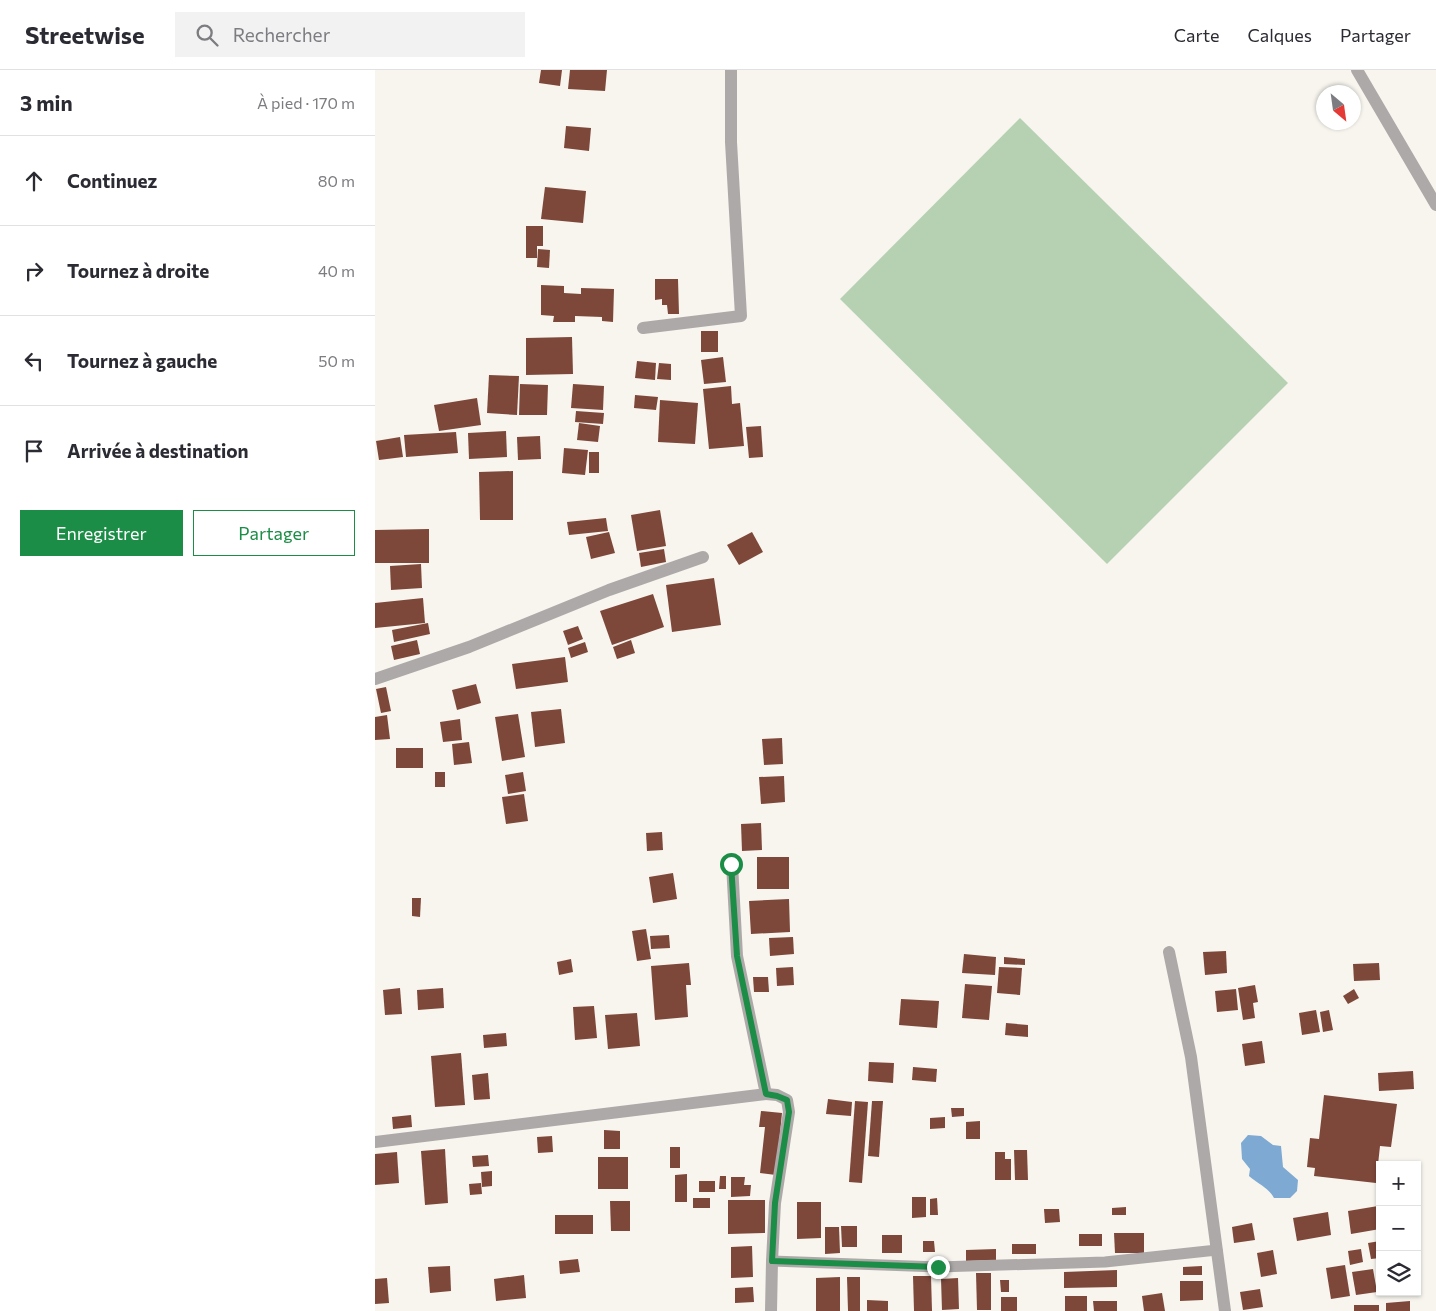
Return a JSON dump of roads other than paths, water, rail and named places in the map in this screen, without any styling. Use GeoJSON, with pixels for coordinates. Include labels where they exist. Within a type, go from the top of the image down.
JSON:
{"type":"FeatureCollection","features":[{"type":"Feature","properties":{"kind":"street"},"geometry":{"type":"LineString","coordinates":[[643,328],[741,316],[731,142],[731,70]]}},
{"type":"Feature","properties":{"kind":"street"},"geometry":{"type":"LineString","coordinates":[[1357,70],[1436,206]]}},
{"type":"Feature","properties":{"kind":"street"},"geometry":{"type":"LineString","coordinates":[[375,679],[469,647],[609,590],[703,557]]}},
{"type":"Feature","properties":{"kind":"street"},"geometry":{"type":"LineString","coordinates":[[731,864],[737,956],[766,1094]]}},
{"type":"Feature","properties":{"kind":"street"},"geometry":{"type":"LineString","coordinates":[[1169,952],[1191,1056],[1225,1311]]}},
{"type":"Feature","properties":{"kind":"street"},"geometry":{"type":"LineString","coordinates":[[375,1142],[766,1094],[787,1100],[789,1112],[775,1203],[771,1311]]}},
{"type":"Feature","properties":{"kind":"lane"},"geometry":{"type":"LineString","coordinates":[[772,1261],[938,1267],[1105,1262],[1217,1250]]}},
{"type":"Feature","properties":{"kind":"water"},"geometry":{"type":"Polygon","coordinates":[[[1248,1135],[1261,1136],[1273,1145],[1281,1146],[1283,1167],[1298,1180],[1297,1191],[1290,1198],[1274,1198],[1249,1176],[1250,1169],[1242,1159],[1241,1143],[1248,1135]]]}}]}
